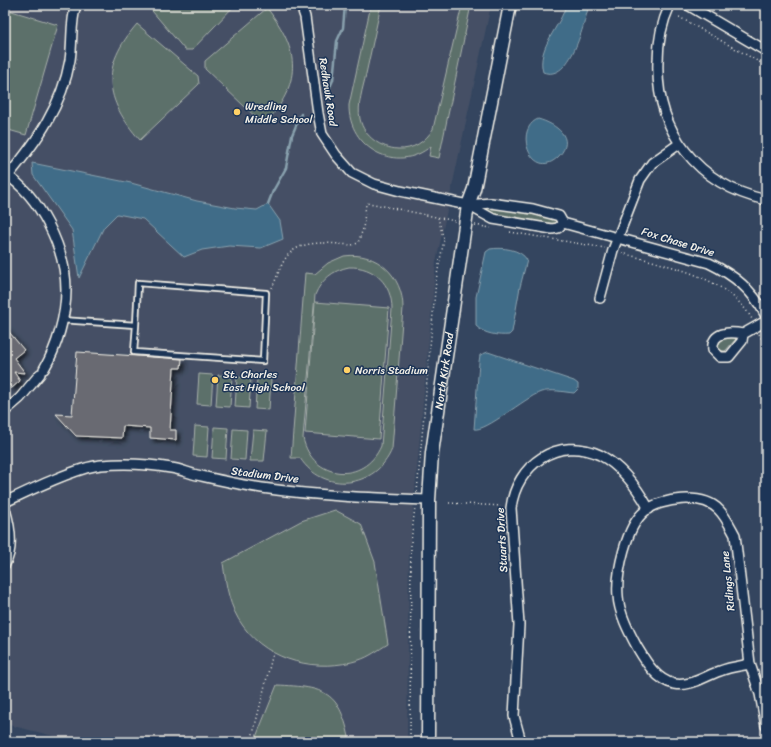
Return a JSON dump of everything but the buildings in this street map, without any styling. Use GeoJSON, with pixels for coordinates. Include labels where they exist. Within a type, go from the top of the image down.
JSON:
{"type":"FeatureCollection","features":[{"type":"Feature","properties":{"kind":"main road","name":"North Kirk Road"},"geometry":{"type":"LineString","coordinates":[[428,742],[429,500],[432,453],[468,205],[474,189],[510,5]]}},
{"type":"Feature","properties":{"kind":"street"},"geometry":{"type":"LineString","coordinates":[[5,411],[20,398],[42,372],[51,355],[61,320],[66,289],[58,247],[44,215],[28,195],[6,176],[39,136],[58,101],[70,60],[71,24],[76,5]]}},
{"type":"Feature","properties":{"kind":"street","name":"Redhawk Road"},"geometry":{"type":"LineString","coordinates":[[301,5],[305,17],[322,134],[336,155],[352,173],[374,184],[468,205]]}},
{"type":"Feature","properties":{"kind":"street"},"geometry":{"type":"LineString","coordinates":[[670,5],[662,26],[658,45],[658,87],[669,125],[679,144],[701,168],[722,184],[747,196],[766,200]]}},
{"type":"Feature","properties":{"kind":"street"},"geometry":{"type":"LineString","coordinates":[[688,5],[766,51]]}},
{"type":"Feature","properties":{"kind":"street"},"geometry":{"type":"LineString","coordinates":[[600,298],[619,237],[640,180],[652,164],[679,144]]}},
{"type":"Feature","properties":{"kind":"street","name":"Fox Chase Drive"},"geometry":{"type":"LineString","coordinates":[[468,205],[491,203],[533,209],[559,216],[563,223],[619,237],[709,263],[727,272],[749,290],[766,316]]}},
{"type":"Feature","properties":{"kind":"street","name":"Fox Chase Drive"},"geometry":{"type":"LineString","coordinates":[[468,205],[493,219],[552,229],[558,228],[563,223]]}},
{"type":"Feature","properties":{"kind":"street"},"geometry":{"type":"LineString","coordinates":[[743,334],[766,321]]}},
{"type":"Feature","properties":{"kind":"street","name":"Stuarts Drive"},"geometry":{"type":"LineString","coordinates":[[521,742],[515,725],[514,716],[519,625],[511,508],[512,497],[517,485],[535,462],[549,453],[564,450],[588,451],[608,460],[630,480],[642,495],[649,509]]}},
{"type":"Feature","properties":{"kind":"street","name":"Stadium Drive"},"geometry":{"type":"LineString","coordinates":[[5,502],[24,492],[100,465],[145,465],[172,468],[226,482],[263,488],[377,498],[429,500]]}},
{"type":"Feature","properties":{"kind":"street","name":"Ridings Lane"},"geometry":{"type":"LineString","coordinates":[[649,509],[664,503],[684,499],[702,500],[718,508],[728,522],[735,535],[750,664],[760,694],[766,726]]}},
{"type":"Feature","properties":{"kind":"street"},"geometry":{"type":"LineString","coordinates":[[649,509],[644,511],[633,527],[622,552],[618,596],[630,634],[649,666],[660,678],[667,682],[683,684],[698,681],[720,671],[750,664]]}},
{"type":"Feature","properties":{"kind":"street"},"geometry":{"type":"LineString","coordinates":[[5,510],[10,539],[8,559],[5,564]]}},
{"type":"Feature","properties":{"kind":"lane"},"geometry":{"type":"LineString","coordinates":[[138,283],[266,293],[263,361],[134,352],[136,325],[138,283]]}},
{"type":"Feature","properties":{"kind":"lane"},"geometry":{"type":"LineString","coordinates":[[61,320],[136,325]]}},
{"type":"Feature","properties":{"kind":"path"},"geometry":{"type":"LineString","coordinates":[[679,17],[761,63],[766,70]]}},
{"type":"Feature","properties":{"kind":"path"},"geometry":{"type":"LineString","coordinates":[[272,288],[289,254],[304,246],[312,243],[352,245],[358,243],[363,229],[366,204],[369,203],[438,218]]}},
{"type":"Feature","properties":{"kind":"path"},"geometry":{"type":"LineString","coordinates":[[449,503],[501,506]]}},
{"type":"Feature","properties":{"kind":"path"},"geometry":{"type":"LineString","coordinates":[[251,742],[273,653]]}},
{"type":"Feature","properties":{"kind":"shaded area","name":"St. Charles East High School"},"geometry":{"type":"Polygon","coordinates":[[[5,5],[491,5],[436,262],[409,556],[407,742],[78,742],[5,724],[5,5]]]}},
{"type":"Feature","properties":{"kind":"shaded area"},"geometry":{"type":"Polygon","coordinates":[[[147,5],[235,5],[192,50],[185,50],[147,5]]]}},
{"type":"Feature","properties":{"kind":"shaded area"},"geometry":{"type":"Polygon","coordinates":[[[371,5],[381,5],[361,96],[359,108],[360,119],[365,131],[374,140],[385,146],[404,149],[423,141],[433,129],[462,5],[471,5],[439,158],[429,156],[431,146],[418,154],[404,158],[390,157],[377,152],[366,145],[357,134],[351,120],[349,105],[371,5]]]}},
{"type":"Feature","properties":{"kind":"shaded area"},"geometry":{"type":"Polygon","coordinates":[[[566,5],[589,5],[580,37],[569,60],[561,69],[553,73],[543,72],[543,54],[566,5]]]}},
{"type":"Feature","properties":{"kind":"shaded area"},"geometry":{"type":"Polygon","coordinates":[[[267,8],[286,39],[291,53],[292,67],[291,81],[285,95],[276,110],[264,125],[205,69],[205,61],[267,8]]]}},
{"type":"Feature","properties":{"kind":"shaded area"},"geometry":{"type":"Polygon","coordinates":[[[5,9],[58,25],[26,135],[5,129],[5,9]]]}},
{"type":"Feature","properties":{"kind":"shaded area"},"geometry":{"type":"Polygon","coordinates":[[[137,24],[198,76],[199,84],[140,140],[119,111],[113,97],[111,83],[112,69],[117,54],[137,24]]]}},
{"type":"Feature","properties":{"kind":"shaded area"},"geometry":{"type":"Polygon","coordinates":[[[538,119],[557,128],[565,138],[564,149],[559,156],[550,163],[541,163],[534,159],[529,152],[526,143],[530,125],[538,119]]]}},
{"type":"Feature","properties":{"kind":"shaded area"},"geometry":{"type":"Polygon","coordinates":[[[32,163],[131,183],[197,201],[235,208],[257,210],[268,204],[280,221],[283,239],[261,248],[229,246],[202,250],[184,257],[143,219],[117,214],[104,227],[79,278],[72,230],[33,175],[32,163]]]}},
{"type":"Feature","properties":{"kind":"shaded area"},"geometry":{"type":"Polygon","coordinates":[[[488,206],[550,217],[555,219],[556,223],[547,224],[490,214],[487,212],[488,206]]]}},
{"type":"Feature","properties":{"kind":"shaded area"},"geometry":{"type":"Polygon","coordinates":[[[500,248],[516,251],[527,260],[520,287],[512,332],[509,335],[491,334],[479,329],[476,326],[476,297],[486,252],[490,249],[500,248]]]}},
{"type":"Feature","properties":{"kind":"shaded area"},"geometry":{"type":"Polygon","coordinates":[[[356,255],[377,262],[386,268],[393,276],[402,296],[403,308],[392,449],[384,462],[374,472],[362,479],[349,482],[335,482],[322,477],[310,470],[300,458],[291,458],[305,273],[315,274],[328,263],[344,256],[356,255]],[[358,267],[343,268],[328,276],[315,295],[303,438],[308,452],[317,462],[327,469],[339,472],[351,472],[363,467],[373,459],[381,446],[392,309],[391,300],[385,284],[380,278],[374,273],[358,267]]]}},
{"type":"Feature","properties":{"kind":"shaded area","name":"Norris Stadium"},"geometry":{"type":"Polygon","coordinates":[[[315,302],[389,308],[379,439],[305,433],[315,302]]]}},
{"type":"Feature","properties":{"kind":"shaded area"},"geometry":{"type":"Polygon","coordinates":[[[735,337],[736,339],[725,351],[719,350],[717,345],[720,341],[735,337]]]}},
{"type":"Feature","properties":{"kind":"shaded area"},"geometry":{"type":"Polygon","coordinates":[[[488,352],[574,381],[578,384],[578,389],[574,393],[553,391],[541,392],[480,429],[474,429],[480,355],[488,352]]]}},
{"type":"Feature","properties":{"kind":"shaded area"},"geometry":{"type":"Polygon","coordinates":[[[199,374],[213,375],[211,405],[197,404],[199,374]]]}},
{"type":"Feature","properties":{"kind":"shaded area"},"geometry":{"type":"Polygon","coordinates":[[[218,375],[232,376],[230,407],[216,406],[218,375]]]}},
{"type":"Feature","properties":{"kind":"shaded area"},"geometry":{"type":"Polygon","coordinates":[[[237,377],[251,378],[249,408],[235,407],[237,377]]]}},
{"type":"Feature","properties":{"kind":"shaded area"},"geometry":{"type":"Polygon","coordinates":[[[257,378],[271,379],[269,410],[255,409],[257,378]]]}},
{"type":"Feature","properties":{"kind":"shaded area"},"geometry":{"type":"Polygon","coordinates":[[[195,426],[209,427],[207,457],[193,456],[195,426]]]}},
{"type":"Feature","properties":{"kind":"shaded area"},"geometry":{"type":"Polygon","coordinates":[[[214,427],[228,428],[226,459],[212,458],[214,427]]]}},
{"type":"Feature","properties":{"kind":"shaded area"},"geometry":{"type":"Polygon","coordinates":[[[233,429],[247,430],[245,460],[231,459],[233,429]]]}},
{"type":"Feature","properties":{"kind":"shaded area"},"geometry":{"type":"Polygon","coordinates":[[[253,430],[267,431],[264,461],[250,461],[253,430]]]}},
{"type":"Feature","properties":{"kind":"shaded area"},"geometry":{"type":"Polygon","coordinates":[[[335,510],[361,524],[375,562],[388,644],[363,659],[343,664],[311,664],[295,661],[280,656],[266,648],[243,626],[231,604],[223,563],[301,521],[335,510]]]}},
{"type":"Feature","properties":{"kind":"shaded area"},"geometry":{"type":"Polygon","coordinates":[[[277,685],[319,690],[328,695],[335,702],[341,712],[350,742],[254,742],[277,685]]]}},
{"type":"Feature","properties":{"kind":"waterway"},"geometry":{"type":"LineString","coordinates":[[330,87],[333,80],[337,41],[343,28],[345,5]]}},
{"type":"Feature","properties":{"kind":"waterway"},"geometry":{"type":"LineString","coordinates":[[268,204],[273,191],[286,168],[292,135],[301,114]]}},
{"type":"Feature","properties":{"kind":"place","name":"Wredling Middle School"},"geometry":{"type":"Point","coordinates":[237,112]}},
{"type":"Feature","properties":{"kind":"place","name":"Norris Stadium"},"geometry":{"type":"Point","coordinates":[347,370]}},
{"type":"Feature","properties":{"kind":"place","name":"St. Charles East High School"},"geometry":{"type":"Point","coordinates":[215,380]}}]}
